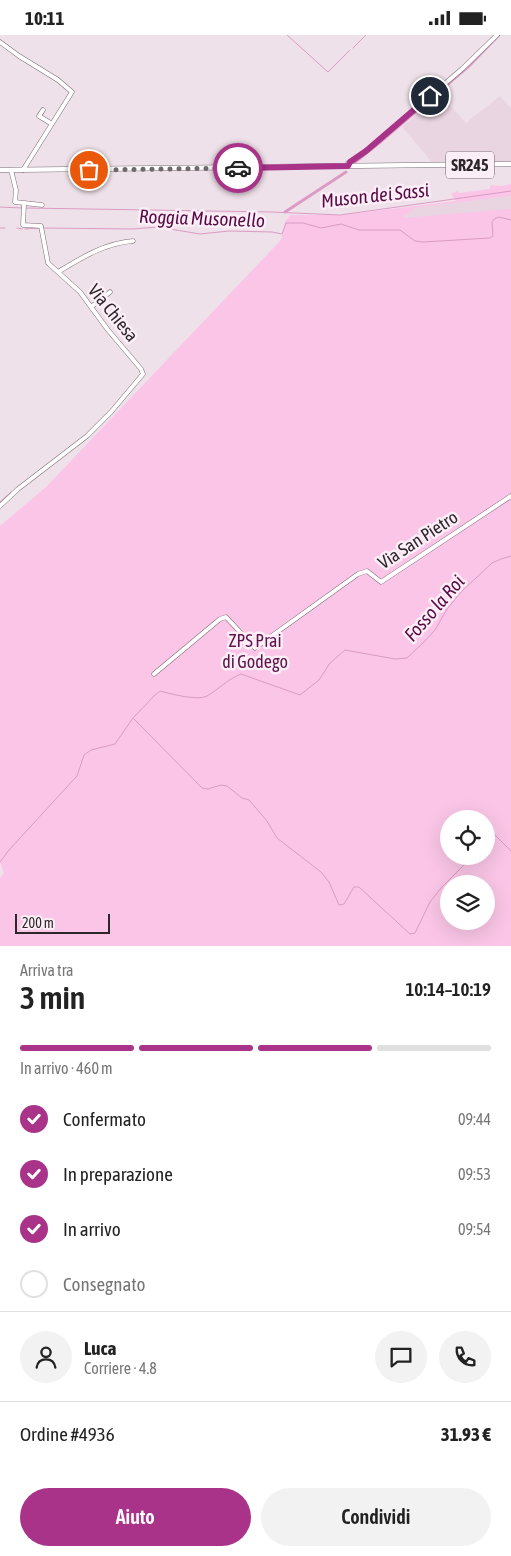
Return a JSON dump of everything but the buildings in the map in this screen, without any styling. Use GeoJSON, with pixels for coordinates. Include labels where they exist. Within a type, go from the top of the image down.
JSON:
{"type":"FeatureCollection","features":[{"type":"Feature","properties":{"kind":"main road","name":"SR245"},"geometry":{"type":"LineString","coordinates":[[0,170],[511,164]]}},
{"type":"Feature","properties":{"kind":"street"},"geometry":{"type":"LineString","coordinates":[[348,166],[350,162],[366,151],[462,69],[497,35]]}},
{"type":"Feature","properties":{"kind":"street"},"geometry":{"type":"LineString","coordinates":[[0,42],[72,90],[23,170]]}},
{"type":"Feature","properties":{"kind":"street"},"geometry":{"type":"LineString","coordinates":[[44,110],[39,116],[52,124]]}},
{"type":"Feature","properties":{"kind":"street","name":"Via Chiesa"},"geometry":{"type":"LineString","coordinates":[[0,506],[18,489],[87,436],[111,412],[143,373],[72,284],[46,260],[41,226],[23,225],[24,207],[16,202],[16,190],[11,170]]}},
{"type":"Feature","properties":{"kind":"street"},"geometry":{"type":"LineString","coordinates":[[24,207],[42,205]]}},
{"type":"Feature","properties":{"kind":"street"},"geometry":{"type":"LineString","coordinates":[[58,272],[98,250],[117,243],[133,241]]}},
{"type":"Feature","properties":{"kind":"street"},"geometry":{"type":"LineString","coordinates":[[91,307],[110,292]]}},
{"type":"Feature","properties":{"kind":"street","name":"Via San Pietro"},"geometry":{"type":"LineString","coordinates":[[154,674],[220,619],[226,617],[255,648],[358,574],[367,571],[381,582],[511,496]]}},
{"type":"Feature","properties":{"kind":"shaded area"},"geometry":{"type":"Polygon","coordinates":[[[440,94],[466,123],[500,96],[511,108],[511,161],[433,163],[402,127],[440,94]]]}},
{"type":"Feature","properties":{"kind":"shaded area"},"geometry":{"type":"Polygon","coordinates":[[[511,196],[511,218],[407,222],[403,216],[413,210],[412,208],[511,196]]]}},
{"type":"Feature","properties":{"kind":"green space","name":"ZPS Prai di Godego"},"geometry":{"type":"Polygon","coordinates":[[[511,184],[511,196],[413,208],[414,210],[403,216],[404,218],[511,209],[511,946],[0,946],[0,878],[4,873],[0,862],[0,526],[46,487],[281,240],[285,222],[290,215],[343,215],[456,201],[451,194],[457,191],[459,193],[490,189],[490,185],[501,186],[511,184]]]}},
{"type":"Feature","properties":{"kind":"waterway"},"geometry":{"type":"LineString","coordinates":[[287,35],[328,72],[350,50]]}},
{"type":"Feature","properties":{"kind":"waterway"},"geometry":{"type":"LineString","coordinates":[[353,48],[366,35]]}},
{"type":"Feature","properties":{"kind":"waterway"},"geometry":{"type":"LineString","coordinates":[[355,162],[470,65],[499,35]]}},
{"type":"Feature","properties":{"kind":"waterway"},"geometry":{"type":"LineString","coordinates":[[285,212],[346,172]]}},
{"type":"Feature","properties":{"kind":"waterway","name":"Muson dei Sassi"},"geometry":{"type":"LineString","coordinates":[[26,208],[340,215],[511,191]]}},
{"type":"Feature","properties":{"kind":"waterway","name":"Muson dei Sassi"},"geometry":{"type":"LineString","coordinates":[[0,207],[22,208]]}},
{"type":"Feature","properties":{"kind":"waterway","name":"Roggia Musonello"},"geometry":{"type":"LineString","coordinates":[[43,228],[133,229],[158,227],[200,234],[229,231],[282,234],[286,223],[303,223],[321,228],[341,224],[359,230],[400,230],[415,241],[423,242],[490,238],[493,236],[492,222],[494,219],[499,217],[511,220]]}},
{"type":"Feature","properties":{"kind":"waterway","name":"Roggia Musonello"},"geometry":{"type":"LineString","coordinates":[[0,228],[5,228]]}},
{"type":"Feature","properties":{"kind":"waterway","name":"Roggia Musonello"},"geometry":{"type":"LineString","coordinates":[[17,228],[22,229]]}},
{"type":"Feature","properties":{"kind":"waterway"},"geometry":{"type":"LineString","coordinates":[[25,229],[39,228]]}},
{"type":"Feature","properties":{"kind":"waterway"},"geometry":{"type":"LineString","coordinates":[[0,502],[11,492]]}},
{"type":"Feature","properties":{"kind":"waterway","name":"Fosso la Roi"},"geometry":{"type":"LineString","coordinates":[[0,862],[77,776],[84,755],[91,750],[115,744],[133,718],[160,691],[184,697],[203,697],[241,674],[300,695],[319,680],[330,663],[345,650],[395,659],[407,658],[435,630],[447,609],[462,591],[492,563],[511,556]]}},
{"type":"Feature","properties":{"kind":"waterway"},"geometry":{"type":"LineString","coordinates":[[134,719],[202,788],[227,786],[242,798],[249,800],[267,821],[277,838],[321,872],[329,882],[339,905],[344,904],[354,887],[359,887],[410,934],[415,933],[430,902],[464,865]]}},
{"type":"Feature","properties":{"kind":"waterway"},"geometry":{"type":"LineString","coordinates":[[495,835],[511,851]]}},
{"type":"Feature","properties":{"kind":"way so far"},"geometry":{"type":"LineString","coordinates":[[89,170],[238,168]]}},
{"type":"Feature","properties":{"kind":"route"},"geometry":{"type":"LineString","coordinates":[[238,168],[348,166],[350,162],[366,151],[430,96]]}}]}
